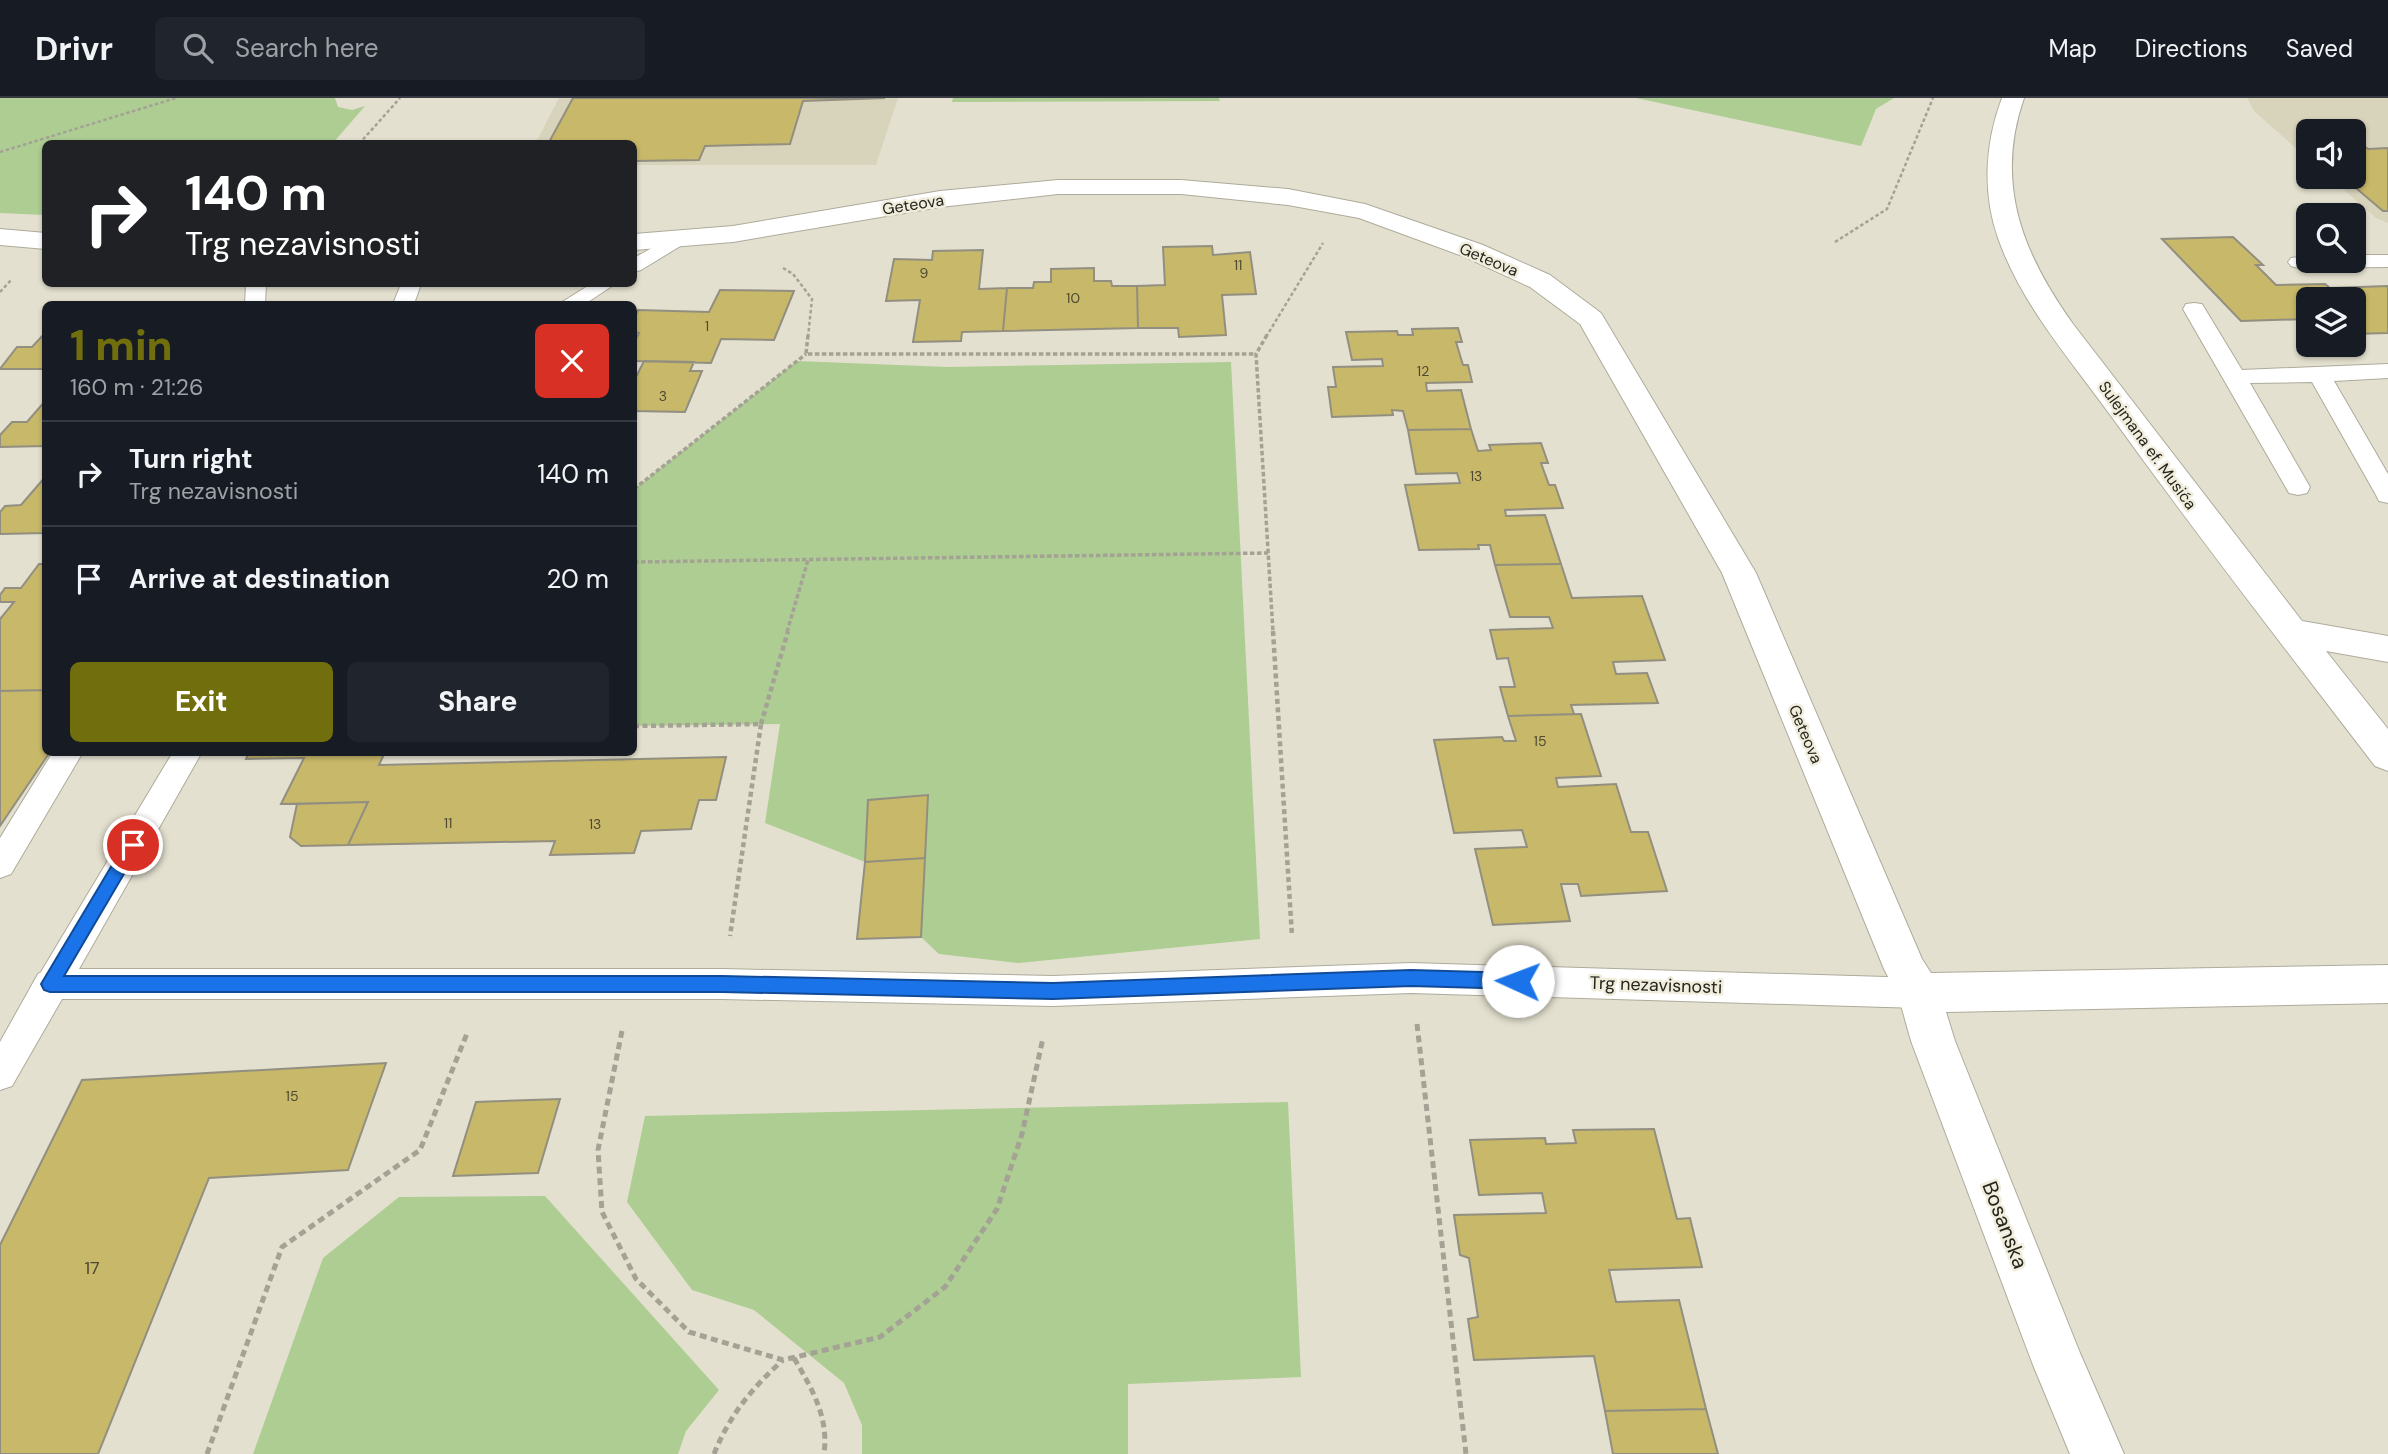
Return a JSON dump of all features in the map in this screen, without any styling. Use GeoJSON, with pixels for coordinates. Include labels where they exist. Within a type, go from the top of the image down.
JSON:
{"type":"FeatureCollection","features":[{"type":"Feature","properties":{"kind":"street","name":"Sulejmana ef. Musića"},"geometry":{"type":"LineString","coordinates":[[2013,98],[2000,155],[2000,199],[2017,253],[2045,303],[2174,482],[2388,756]]}},
{"type":"Feature","properties":{"kind":"street","name":"Geteova"},"geometry":{"type":"LineString","coordinates":[[637,242],[675,241],[733,234],[940,199],[1058,187],[1181,187],[1288,197],[1365,212],[1474,251],[1540,281],[1591,319],[1739,573],[1905,969],[1919,993]]}},
{"type":"Feature","properties":{"kind":"street"},"geometry":{"type":"LineString","coordinates":[[0,237],[42,241]]}},
{"type":"Feature","properties":{"kind":"street"},"geometry":{"type":"LineString","coordinates":[[2293,632],[2388,649]]}},
{"type":"Feature","properties":{"kind":"street"},"geometry":{"type":"LineString","coordinates":[[1919,993],[2388,984]]}},
{"type":"Feature","properties":{"kind":"street","name":"Bosanska"},"geometry":{"type":"LineString","coordinates":[[1919,993],[1933,1041],[2059,1365],[2097,1454]]}},
{"type":"Feature","properties":{"kind":"lane"},"geometry":{"type":"LineString","coordinates":[[637,264],[675,241]]}},
{"type":"Feature","properties":{"kind":"lane"},"geometry":{"type":"LineString","coordinates":[[2366,261],[2388,261]]}},
{"type":"Feature","properties":{"kind":"lane"},"geometry":{"type":"LineString","coordinates":[[575,301],[600,287]]}},
{"type":"Feature","properties":{"kind":"lane"},"geometry":{"type":"LineString","coordinates":[[2194,309],[2298,487]]}},
{"type":"Feature","properties":{"kind":"lane"},"geometry":{"type":"LineString","coordinates":[[2235,377],[2388,371]]}},
{"type":"Feature","properties":{"kind":"lane"},"geometry":{"type":"LineString","coordinates":[[2319,375],[2388,495]]}},
{"type":"Feature","properties":{"kind":"lane"},"geometry":{"type":"LineString","coordinates":[[0,865],[67,756]]}},
{"type":"Feature","properties":{"kind":"lane"},"geometry":{"type":"LineString","coordinates":[[0,1074],[50,984],[186,756]]}},
{"type":"Feature","properties":{"kind":"lane","name":"Trg nezavisnosti"},"geometry":{"type":"LineString","coordinates":[[50,984],[722,984],[1053,991],[1411,978],[1919,993]]}},
{"type":"Feature","properties":{"kind":"path"},"geometry":{"type":"LineString","coordinates":[[0,152],[176,98]]}},
{"type":"Feature","properties":{"kind":"path"},"geometry":{"type":"LineString","coordinates":[[363,140],[400,98]]}},
{"type":"Feature","properties":{"kind":"path"},"geometry":{"type":"LineString","coordinates":[[1835,243],[1887,209],[1933,98]]}},
{"type":"Feature","properties":{"kind":"path"},"geometry":{"type":"LineString","coordinates":[[733,234],[793,274],[812,299],[806,354]]}},
{"type":"Feature","properties":{"kind":"path"},"geometry":{"type":"LineString","coordinates":[[1295,982],[1256,354],[1324,241]]}},
{"type":"Feature","properties":{"kind":"path"},"geometry":{"type":"LineString","coordinates":[[637,487],[806,354],[1256,354]]}},
{"type":"Feature","properties":{"kind":"path"},"geometry":{"type":"LineString","coordinates":[[637,562],[1268,552]]}},
{"type":"Feature","properties":{"kind":"path"},"geometry":{"type":"LineString","coordinates":[[722,984],[761,724],[808,560]]}},
{"type":"Feature","properties":{"kind":"path"},"geometry":{"type":"LineString","coordinates":[[637,726],[761,724]]}},
{"type":"Feature","properties":{"kind":"path"},"geometry":{"type":"LineString","coordinates":[[1411,978],[1466,1454]]}},
{"type":"Feature","properties":{"kind":"path"},"geometry":{"type":"LineString","coordinates":[[206,1454],[282,1247],[419,1150],[487,983]]}},
{"type":"Feature","properties":{"kind":"path"},"geometry":{"type":"LineString","coordinates":[[631,986],[598,1150],[602,1212],[636,1279],[690,1332],[783,1360]]}},
{"type":"Feature","properties":{"kind":"path"},"geometry":{"type":"LineString","coordinates":[[714,1454],[721,1434],[747,1393],[783,1360],[880,1337],[945,1287],[997,1209],[1023,1134],[1053,991]]}},
{"type":"Feature","properties":{"kind":"path"},"geometry":{"type":"LineString","coordinates":[[794,1357],[819,1399],[826,1445],[824,1454]]}},
{"type":"Feature","properties":{"kind":"shaded area"},"geometry":{"type":"Polygon","coordinates":[[[559,98],[898,98],[876,165],[637,165],[637,140],[537,140],[559,98]]]}},
{"type":"Feature","properties":{"kind":"shaded area"},"geometry":{"type":"Polygon","coordinates":[[[2247,98],[2388,98],[2388,223],[2376,218],[2366,209],[2366,203],[2359,203],[2343,189],[2366,189],[2366,119],[2296,119],[2296,148],[2254,111],[2247,98]]]}},
{"type":"Feature","properties":{"kind":"green space"},"geometry":{"type":"Polygon","coordinates":[[[0,98],[335,98],[338,107],[352,110],[365,106],[336,140],[42,140],[42,215],[0,213],[0,98]]]}},
{"type":"Feature","properties":{"kind":"green space"},"geometry":{"type":"Polygon","coordinates":[[[953,98],[1219,98],[1220,101],[952,102],[953,98]]]}},
{"type":"Feature","properties":{"kind":"green space"},"geometry":{"type":"Polygon","coordinates":[[[1636,98],[1894,98],[1876,109],[1861,146],[1636,98]]]}},
{"type":"Feature","properties":{"kind":"green space"},"geometry":{"type":"Polygon","coordinates":[[[797,361],[948,367],[1231,362],[1260,939],[1019,963],[939,954],[921,937],[928,795],[868,801],[865,862],[765,823],[780,724],[637,726],[637,487],[797,361]]]}},
{"type":"Feature","properties":{"kind":"green space"},"geometry":{"type":"Polygon","coordinates":[[[1288,1102],[1301,1377],[1128,1384],[1128,1454],[862,1454],[862,1425],[844,1383],[754,1310],[692,1290],[627,1202],[645,1116],[1288,1102]]]}},
{"type":"Feature","properties":{"kind":"green space"},"geometry":{"type":"Polygon","coordinates":[[[545,1196],[719,1390],[686,1431],[678,1454],[253,1454],[323,1258],[399,1197],[545,1196]]]}},
{"type":"Feature","properties":{"kind":"building"},"geometry":{"type":"Polygon","coordinates":[[[573,98],[885,98],[803,101],[790,144],[705,146],[699,160],[637,161],[637,140],[550,140],[573,98]]]}},
{"type":"Feature","properties":{"kind":"building"},"geometry":{"type":"Polygon","coordinates":[[[2366,147],[2388,148],[2388,211],[2383,211],[2357,189],[2366,189],[2366,147]]]}},
{"type":"Feature","properties":{"kind":"building"},"geometry":{"type":"Polygon","coordinates":[[[2233,237],[2263,265],[2256,265],[2276,285],[2325,284],[2329,287],[2296,287],[2296,319],[2241,321],[2162,239],[2233,237]]]}},
{"type":"Feature","properties":{"kind":"building"},"geometry":{"type":"Polygon","coordinates":[[[1212,246],[1213,255],[1250,252],[1256,294],[1222,295],[1226,335],[1179,337],[1178,328],[1138,328],[1137,286],[1165,285],[1163,247],[1212,246]]]}},
{"type":"Feature","properties":{"kind":"building"},"geometry":{"type":"Polygon","coordinates":[[[983,250],[979,289],[1007,288],[1003,331],[962,332],[961,341],[913,342],[920,300],[886,301],[894,259],[932,260],[933,251],[983,250]]]}},
{"type":"Feature","properties":{"kind":"building"},"geometry":{"type":"Polygon","coordinates":[[[1094,268],[1094,281],[1111,281],[1112,286],[1137,286],[1138,328],[1003,331],[1007,288],[1033,288],[1034,282],[1051,282],[1051,269],[1094,268]]]}},
{"type":"Feature","properties":{"kind":"building"},"geometry":{"type":"Polygon","coordinates":[[[2388,286],[2388,333],[2366,334],[2366,287],[2359,287],[2388,286]]]}},
{"type":"Feature","properties":{"kind":"building"},"geometry":{"type":"Polygon","coordinates":[[[720,290],[794,291],[774,340],[721,339],[711,363],[637,361],[638,310],[709,312],[720,290]]]}},
{"type":"Feature","properties":{"kind":"building"},"geometry":{"type":"Polygon","coordinates":[[[1458,328],[1462,342],[1456,342],[1463,365],[1468,365],[1472,382],[1426,383],[1427,391],[1461,390],[1471,429],[1408,430],[1403,411],[1392,410],[1393,415],[1332,417],[1328,387],[1336,387],[1333,367],[1383,366],[1382,359],[1352,360],[1346,332],[1397,331],[1398,335],[1413,335],[1412,329],[1458,328]]]}},
{"type":"Feature","properties":{"kind":"building"},"geometry":{"type":"Polygon","coordinates":[[[42,336],[42,369],[0,369],[17,347],[32,347],[42,336]]]}},
{"type":"Feature","properties":{"kind":"building"},"geometry":{"type":"Polygon","coordinates":[[[644,361],[694,362],[690,371],[702,371],[685,412],[637,411],[637,375],[644,361]]]}},
{"type":"Feature","properties":{"kind":"building"},"geometry":{"type":"Polygon","coordinates":[[[42,405],[42,446],[0,447],[0,435],[12,422],[27,422],[42,405]]]}},
{"type":"Feature","properties":{"kind":"building"},"geometry":{"type":"Polygon","coordinates":[[[1471,429],[1478,451],[1491,450],[1489,445],[1541,443],[1548,463],[1541,463],[1549,485],[1555,485],[1563,508],[1505,510],[1506,516],[1545,515],[1561,564],[1495,565],[1490,545],[1478,545],[1479,549],[1419,550],[1405,485],[1460,483],[1457,473],[1416,474],[1408,430],[1471,429]]]}},
{"type":"Feature","properties":{"kind":"building"},"geometry":{"type":"Polygon","coordinates":[[[42,481],[42,533],[0,534],[0,512],[5,506],[21,505],[42,481]]]}},
{"type":"Feature","properties":{"kind":"building"},"geometry":{"type":"Polygon","coordinates":[[[39,564],[42,564],[42,690],[0,691],[0,619],[14,602],[0,602],[0,595],[5,588],[21,588],[39,564]]]}},
{"type":"Feature","properties":{"kind":"building"},"geometry":{"type":"Polygon","coordinates":[[[1561,564],[1572,598],[1642,596],[1665,660],[1613,662],[1616,674],[1647,673],[1658,703],[1571,705],[1574,714],[1508,716],[1500,687],[1515,687],[1508,658],[1497,659],[1490,630],[1553,628],[1549,617],[1510,617],[1495,565],[1561,564]]]}},
{"type":"Feature","properties":{"kind":"building"},"geometry":{"type":"Polygon","coordinates":[[[42,690],[42,756],[47,756],[0,826],[0,691],[42,690]]]}},
{"type":"Feature","properties":{"kind":"building"},"geometry":{"type":"Polygon","coordinates":[[[1581,714],[1601,776],[1556,778],[1558,787],[1616,784],[1631,832],[1648,832],[1667,891],[1581,896],[1578,884],[1561,884],[1570,921],[1493,925],[1475,849],[1527,847],[1522,830],[1454,833],[1434,740],[1502,737],[1504,741],[1516,741],[1508,716],[1581,714]]]}},
{"type":"Feature","properties":{"kind":"building"},"geometry":{"type":"Polygon","coordinates":[[[247,756],[383,756],[379,765],[726,757],[716,800],[699,800],[691,829],[641,831],[634,853],[550,855],[555,841],[348,845],[368,802],[281,804],[304,758],[246,759],[247,756]]]}},
{"type":"Feature","properties":{"kind":"building"},"geometry":{"type":"Polygon","coordinates":[[[928,795],[925,858],[865,862],[868,800],[928,795]]]}},
{"type":"Feature","properties":{"kind":"building"},"geometry":{"type":"Polygon","coordinates":[[[368,802],[348,845],[301,846],[290,837],[297,804],[368,802]]]}},
{"type":"Feature","properties":{"kind":"building"},"geometry":{"type":"Polygon","coordinates":[[[925,858],[921,937],[857,939],[865,862],[925,858]]]}},
{"type":"Feature","properties":{"kind":"building"},"geometry":{"type":"Polygon","coordinates":[[[386,1063],[348,1170],[209,1178],[98,1454],[0,1454],[0,1245],[82,1080],[386,1063]]]}},
{"type":"Feature","properties":{"kind":"building"},"geometry":{"type":"Polygon","coordinates":[[[560,1099],[538,1173],[453,1176],[476,1102],[560,1099]]]}},
{"type":"Feature","properties":{"kind":"building"},"geometry":{"type":"Polygon","coordinates":[[[1654,1129],[1677,1219],[1690,1218],[1702,1267],[1609,1270],[1616,1302],[1679,1300],[1706,1409],[1605,1411],[1594,1356],[1474,1360],[1468,1319],[1478,1317],[1469,1258],[1460,1255],[1454,1215],[1546,1213],[1542,1193],[1479,1195],[1470,1140],[1545,1138],[1546,1144],[1576,1143],[1573,1130],[1654,1129]]]}},
{"type":"Feature","properties":{"kind":"building"},"geometry":{"type":"Polygon","coordinates":[[[1706,1409],[1718,1454],[1613,1454],[1605,1411],[1706,1409]]]}},
{"type":"Feature","properties":{"kind":"route"},"geometry":{"type":"LineString","coordinates":[[133,845],[50,984],[722,984],[1053,991],[1411,978],[1518,981]]}}]}
